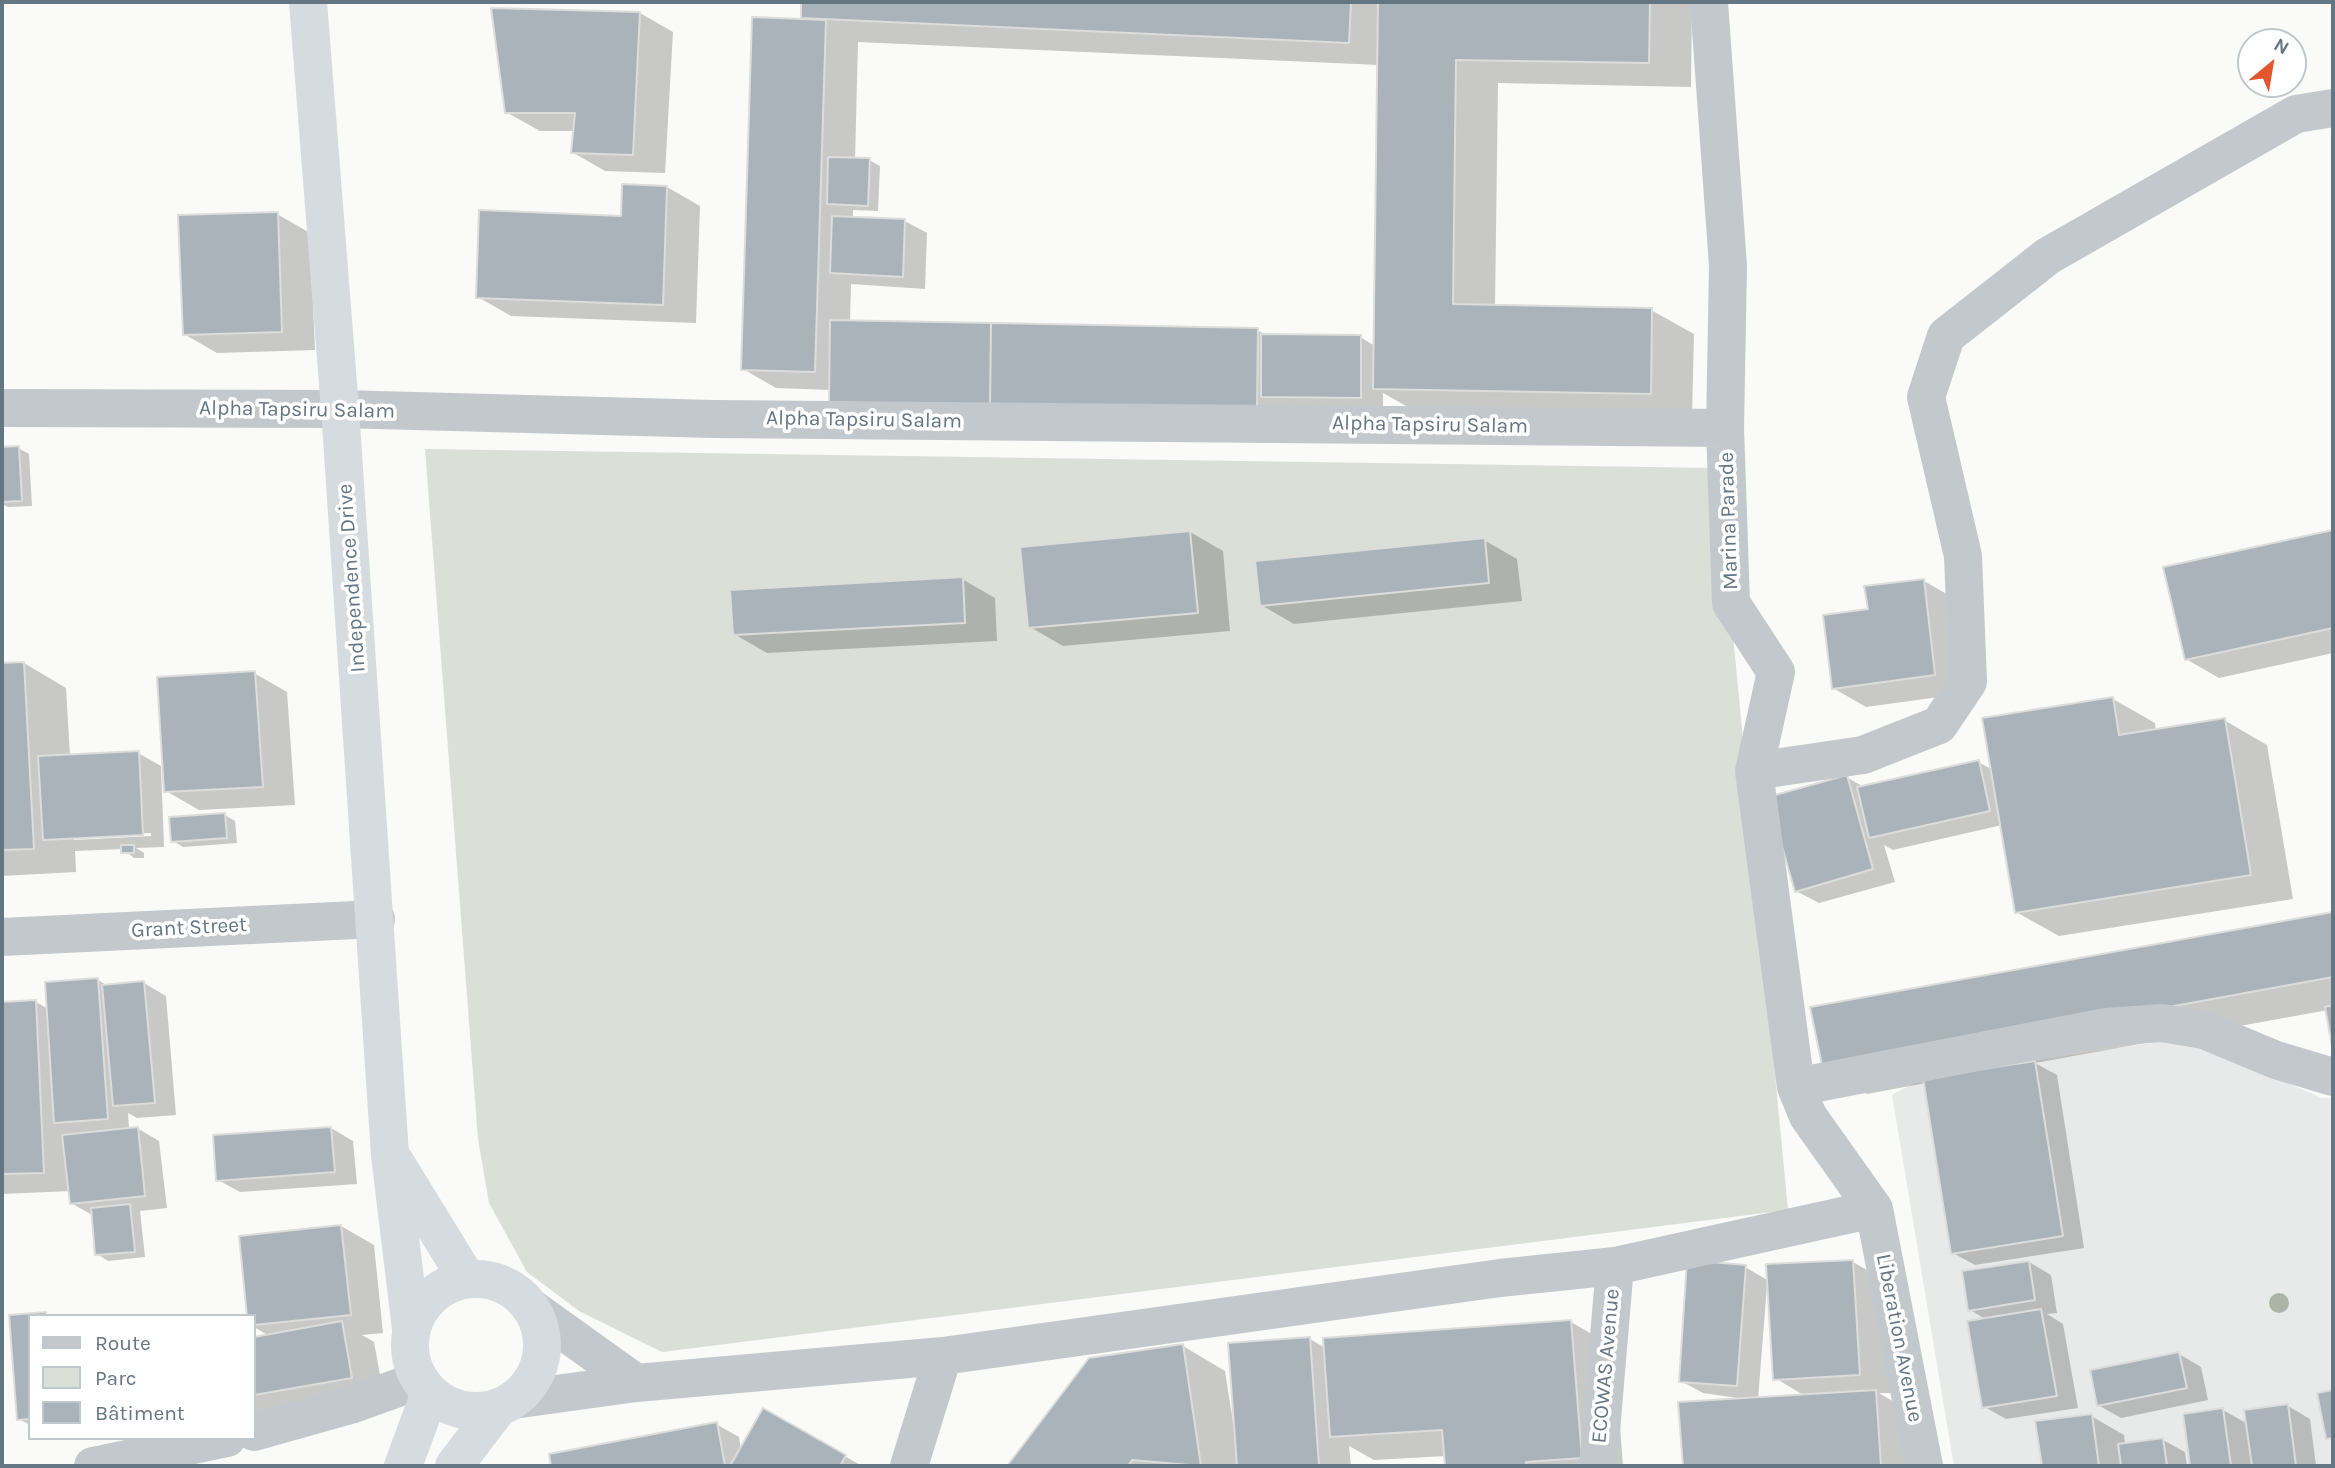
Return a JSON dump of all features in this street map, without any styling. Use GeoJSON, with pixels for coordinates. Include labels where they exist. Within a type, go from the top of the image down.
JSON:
{"type":"FeatureCollection","features":[{"type":"Feature","properties":{"kind":"highway","name":"Independence Drive"},"geometry":{"type":"LineString","coordinates":[[309,2],[376,919],[390,1154],[411,1329]]}},
{"type":"Feature","properties":{"kind":"highway"},"geometry":{"type":"LineString","coordinates":[[390,1154],[467,1279]]}},
{"type":"Feature","properties":{"kind":"highway"},"geometry":{"type":"LineString","coordinates":[[454,1466],[506,1403],[528,1386],[539,1367],[542,1347],[540,1326],[530,1307],[513,1290],[491,1280],[467,1279],[452,1283],[431,1296],[416,1314],[411,1329],[409,1347],[425,1386],[455,1408],[485,1411],[506,1403]]}},
{"type":"Feature","properties":{"kind":"highway"},"geometry":{"type":"LineString","coordinates":[[403,1466],[425,1386]]}},
{"type":"Feature","properties":{"kind":"street","name":"Marina Parade"},"geometry":{"type":"LineString","coordinates":[[1709,2],[1728,266],[1725,428],[1731,603],[1776,672],[1754,771],[1796,1087],[1808,1116],[1874,1209]]}},
{"type":"Feature","properties":{"kind":"street"},"geometry":{"type":"LineString","coordinates":[[1754,771],[1863,755],[1938,725],[1968,682],[1963,556],[1926,397],[1946,336],[2048,256],[2296,114],[2333,108]]}},
{"type":"Feature","properties":{"kind":"street","name":"Alpha Tapsiru Salam"},"geometry":{"type":"LineString","coordinates":[[2,408],[340,409],[715,419],[1725,428]]}},
{"type":"Feature","properties":{"kind":"street","name":"Grant Street"},"geometry":{"type":"LineString","coordinates":[[2,937],[376,919]]}},
{"type":"Feature","properties":{"kind":"street"},"geometry":{"type":"LineString","coordinates":[[1796,1087],[2106,1027],[2162,1023],[2204,1030],[2276,1060],[2333,1077]]}},
{"type":"Feature","properties":{"kind":"street"},"geometry":{"type":"LineString","coordinates":[[506,1403],[636,1383],[943,1356],[1500,1278],[1615,1266],[1874,1209]]}},
{"type":"Feature","properties":{"kind":"street","name":"Liberation Avenue"},"geometry":{"type":"LineString","coordinates":[[1874,1209],[1924,1466]]}},
{"type":"Feature","properties":{"kind":"street","name":"ECOWAS Avenue"},"geometry":{"type":"LineString","coordinates":[[1598,1466],[1615,1266]]}},
{"type":"Feature","properties":{"kind":"street"},"geometry":{"type":"LineString","coordinates":[[530,1307],[636,1383]]}},
{"type":"Feature","properties":{"kind":"street"},"geometry":{"type":"LineString","coordinates":[[909,1466],[943,1356]]}},
{"type":"Feature","properties":{"kind":"street"},"geometry":{"type":"LineString","coordinates":[[256,1431],[425,1386]]}},
{"type":"Feature","properties":{"kind":"street"},"geometry":{"type":"LineString","coordinates":[[93,1466],[216,1440]]}},
{"type":"Feature","properties":{"kind":"shaded area"},"geometry":{"type":"Polygon","coordinates":[[[2183,1038],[2322,1098],[2333,1098],[2333,1466],[1954,1466],[1892,1095],[1923,1078],[2183,1038]]]}},
{"type":"Feature","properties":{"kind":"green space"},"geometry":{"type":"Polygon","coordinates":[[[425,449],[1717,468],[1788,1210],[662,1352],[579,1311],[527,1272],[489,1203],[478,1139],[425,449]]]}},
{"type":"Feature","properties":{"kind":"building"},"geometry":{"type":"Polygon","coordinates":[[[801,2],[1351,2],[1349,43],[801,18],[801,2]]]}},
{"type":"Feature","properties":{"kind":"building"},"geometry":{"type":"Polygon","coordinates":[[[1378,2],[1650,2],[1649,63],[1456,60],[1453,304],[1652,308],[1651,394],[1373,389],[1378,2]]]}},
{"type":"Feature","properties":{"kind":"building"},"geometry":{"type":"Polygon","coordinates":[[[491,8],[640,12],[633,155],[571,153],[575,113],[505,113],[491,8]]]}},
{"type":"Feature","properties":{"kind":"building"},"geometry":{"type":"Polygon","coordinates":[[[752,17],[826,20],[815,372],[741,370],[752,17]]]}},
{"type":"Feature","properties":{"kind":"building"},"geometry":{"type":"Polygon","coordinates":[[[828,157],[870,158],[868,206],[827,204],[828,157]]]}},
{"type":"Feature","properties":{"kind":"building"},"geometry":{"type":"Polygon","coordinates":[[[622,184],[667,186],[663,305],[476,298],[479,210],[621,216],[622,184]]]}},
{"type":"Feature","properties":{"kind":"building"},"geometry":{"type":"Polygon","coordinates":[[[278,212],[282,332],[183,335],[178,215],[278,212]]]}},
{"type":"Feature","properties":{"kind":"building"},"geometry":{"type":"Polygon","coordinates":[[[832,216],[905,219],[903,277],[830,273],[832,216]]]}},
{"type":"Feature","properties":{"kind":"building"},"geometry":{"type":"Polygon","coordinates":[[[830,320],[991,323],[990,406],[829,402],[830,320]]]}},
{"type":"Feature","properties":{"kind":"building"},"geometry":{"type":"Polygon","coordinates":[[[991,323],[1258,328],[1257,411],[990,406],[991,323]]]}},
{"type":"Feature","properties":{"kind":"building"},"geometry":{"type":"Polygon","coordinates":[[[1261,334],[1361,335],[1361,398],[1261,397],[1261,334]]]}},
{"type":"Feature","properties":{"kind":"building"},"geometry":{"type":"Polygon","coordinates":[[[19,446],[22,501],[2,502],[2,447],[19,446]]]}},
{"type":"Feature","properties":{"kind":"building"},"geometry":{"type":"Polygon","coordinates":[[[2333,530],[2333,628],[2185,660],[2163,567],[2333,530]]]}},
{"type":"Feature","properties":{"kind":"building"},"geometry":{"type":"Polygon","coordinates":[[[1190,531],[1198,613],[1028,628],[1020,547],[1190,531]]]}},
{"type":"Feature","properties":{"kind":"building"},"geometry":{"type":"Polygon","coordinates":[[[1485,538],[1489,583],[1260,606],[1255,561],[1485,538]]]}},
{"type":"Feature","properties":{"kind":"building"},"geometry":{"type":"Polygon","coordinates":[[[963,577],[965,623],[733,635],[730,590],[963,577]]]}},
{"type":"Feature","properties":{"kind":"building"},"geometry":{"type":"Polygon","coordinates":[[[1924,579],[1935,675],[1832,689],[1823,615],[1868,609],[1864,586],[1924,579]]]}},
{"type":"Feature","properties":{"kind":"building"},"geometry":{"type":"Polygon","coordinates":[[[24,662],[34,849],[2,850],[2,663],[24,662]]]}},
{"type":"Feature","properties":{"kind":"building"},"geometry":{"type":"Polygon","coordinates":[[[255,671],[263,787],[164,792],[157,677],[255,671]]]}},
{"type":"Feature","properties":{"kind":"building"},"geometry":{"type":"Polygon","coordinates":[[[2113,697],[2119,735],[2225,718],[2251,875],[2015,913],[1982,718],[2113,697]]]}},
{"type":"Feature","properties":{"kind":"building"},"geometry":{"type":"Polygon","coordinates":[[[139,751],[143,835],[43,840],[38,756],[139,751]]]}},
{"type":"Feature","properties":{"kind":"building"},"geometry":{"type":"Polygon","coordinates":[[[1979,760],[1990,811],[1869,838],[1857,787],[1979,760]]]}},
{"type":"Feature","properties":{"kind":"building"},"geometry":{"type":"Polygon","coordinates":[[[1847,775],[1873,869],[1795,892],[1768,797],[1847,775]]]}},
{"type":"Feature","properties":{"kind":"building"},"geometry":{"type":"Polygon","coordinates":[[[225,813],[227,838],[171,842],[169,817],[225,813]]]}},
{"type":"Feature","properties":{"kind":"building"},"geometry":{"type":"Polygon","coordinates":[[[121,845],[134,845],[134,853],[121,853],[121,845]]]}},
{"type":"Feature","properties":{"kind":"building"},"geometry":{"type":"Polygon","coordinates":[[[2333,912],[2333,977],[1823,1070],[1810,1007],[2333,912]]]}},
{"type":"Feature","properties":{"kind":"building"},"geometry":{"type":"Polygon","coordinates":[[[98,978],[108,1119],[54,1123],[45,982],[98,978]]]}},
{"type":"Feature","properties":{"kind":"building"},"geometry":{"type":"Polygon","coordinates":[[[144,981],[155,1103],[113,1106],[102,985],[144,981]]]}},
{"type":"Feature","properties":{"kind":"building"},"geometry":{"type":"Polygon","coordinates":[[[36,1000],[44,1173],[2,1174],[2,1002],[36,1000]]]}},
{"type":"Feature","properties":{"kind":"building"},"geometry":{"type":"Polygon","coordinates":[[[2333,1005],[2333,1052],[2325,1007],[2333,1005]]]}},
{"type":"Feature","properties":{"kind":"building"},"geometry":{"type":"Polygon","coordinates":[[[2035,1061],[2063,1236],[1951,1254],[1923,1078],[2035,1061]]]}},
{"type":"Feature","properties":{"kind":"building"},"geometry":{"type":"Polygon","coordinates":[[[138,1127],[145,1196],[70,1204],[62,1135],[138,1127]]]}},
{"type":"Feature","properties":{"kind":"building"},"geometry":{"type":"Polygon","coordinates":[[[331,1127],[335,1172],[216,1181],[213,1135],[331,1127]]]}},
{"type":"Feature","properties":{"kind":"building"},"geometry":{"type":"Polygon","coordinates":[[[130,1204],[135,1252],[95,1255],[91,1208],[130,1204]]]}},
{"type":"Feature","properties":{"kind":"building"},"geometry":{"type":"Polygon","coordinates":[[[341,1225],[351,1315],[256,1325],[256,1314],[247,1314],[239,1236],[341,1225]]]}},
{"type":"Feature","properties":{"kind":"building"},"geometry":{"type":"Polygon","coordinates":[[[1687,1260],[1746,1265],[1737,1386],[1679,1382],[1687,1260]]]}},
{"type":"Feature","properties":{"kind":"building"},"geometry":{"type":"Polygon","coordinates":[[[1853,1260],[1860,1375],[1773,1380],[1766,1264],[1853,1260]]]}},
{"type":"Feature","properties":{"kind":"building"},"geometry":{"type":"Polygon","coordinates":[[[2029,1261],[2035,1300],[1968,1311],[1962,1271],[2029,1261]]]}},
{"type":"Feature","properties":{"kind":"building"},"geometry":{"type":"Polygon","coordinates":[[[2041,1309],[2057,1396],[1982,1408],[1967,1321],[2041,1309]]]}},
{"type":"Feature","properties":{"kind":"building"},"geometry":{"type":"Polygon","coordinates":[[[46,1312],[28,1314],[28,1419],[17,1420],[9,1315],[46,1312]]]}},
{"type":"Feature","properties":{"kind":"building"},"geometry":{"type":"Polygon","coordinates":[[[1571,1320],[1582,1458],[1526,1462],[1527,1466],[1445,1466],[1442,1430],[1330,1437],[1323,1338],[1571,1320]]]}},
{"type":"Feature","properties":{"kind":"building"},"geometry":{"type":"Polygon","coordinates":[[[342,1321],[352,1378],[256,1395],[256,1337],[342,1321]]]}},
{"type":"Feature","properties":{"kind":"building"},"geometry":{"type":"Polygon","coordinates":[[[1310,1337],[1319,1466],[1237,1466],[1228,1343],[1310,1337]]]}},
{"type":"Feature","properties":{"kind":"building"},"geometry":{"type":"Polygon","coordinates":[[[1183,1344],[1201,1466],[1132,1460],[1128,1466],[1007,1466],[1089,1358],[1183,1344]]]}},
{"type":"Feature","properties":{"kind":"building"},"geometry":{"type":"Polygon","coordinates":[[[2179,1352],[2187,1388],[2097,1406],[2090,1370],[2179,1352]]]}},
{"type":"Feature","properties":{"kind":"building"},"geometry":{"type":"Polygon","coordinates":[[[1876,1390],[1881,1466],[1683,1466],[1678,1402],[1876,1390]]]}},
{"type":"Feature","properties":{"kind":"building"},"geometry":{"type":"Polygon","coordinates":[[[2333,1390],[2333,1438],[2326,1439],[2317,1393],[2333,1390]]]}},
{"type":"Feature","properties":{"kind":"building"},"geometry":{"type":"Polygon","coordinates":[[[2288,1404],[2296,1466],[2252,1466],[2244,1410],[2288,1404]]]}},
{"type":"Feature","properties":{"kind":"building"},"geometry":{"type":"Polygon","coordinates":[[[763,1408],[846,1455],[840,1466],[730,1466],[763,1408]]]}},
{"type":"Feature","properties":{"kind":"building"},"geometry":{"type":"Polygon","coordinates":[[[2223,1408],[2231,1466],[2190,1466],[2183,1414],[2223,1408]]]}},
{"type":"Feature","properties":{"kind":"building"},"geometry":{"type":"Polygon","coordinates":[[[2092,1414],[2099,1466],[2042,1466],[2035,1421],[2092,1414]]]}},
{"type":"Feature","properties":{"kind":"building"},"geometry":{"type":"Polygon","coordinates":[[[717,1422],[725,1466],[551,1466],[549,1454],[717,1422]]]}},
{"type":"Feature","properties":{"kind":"building"},"geometry":{"type":"Polygon","coordinates":[[[2163,1438],[2167,1466],[2121,1466],[2118,1444],[2163,1438]]]}}]}
